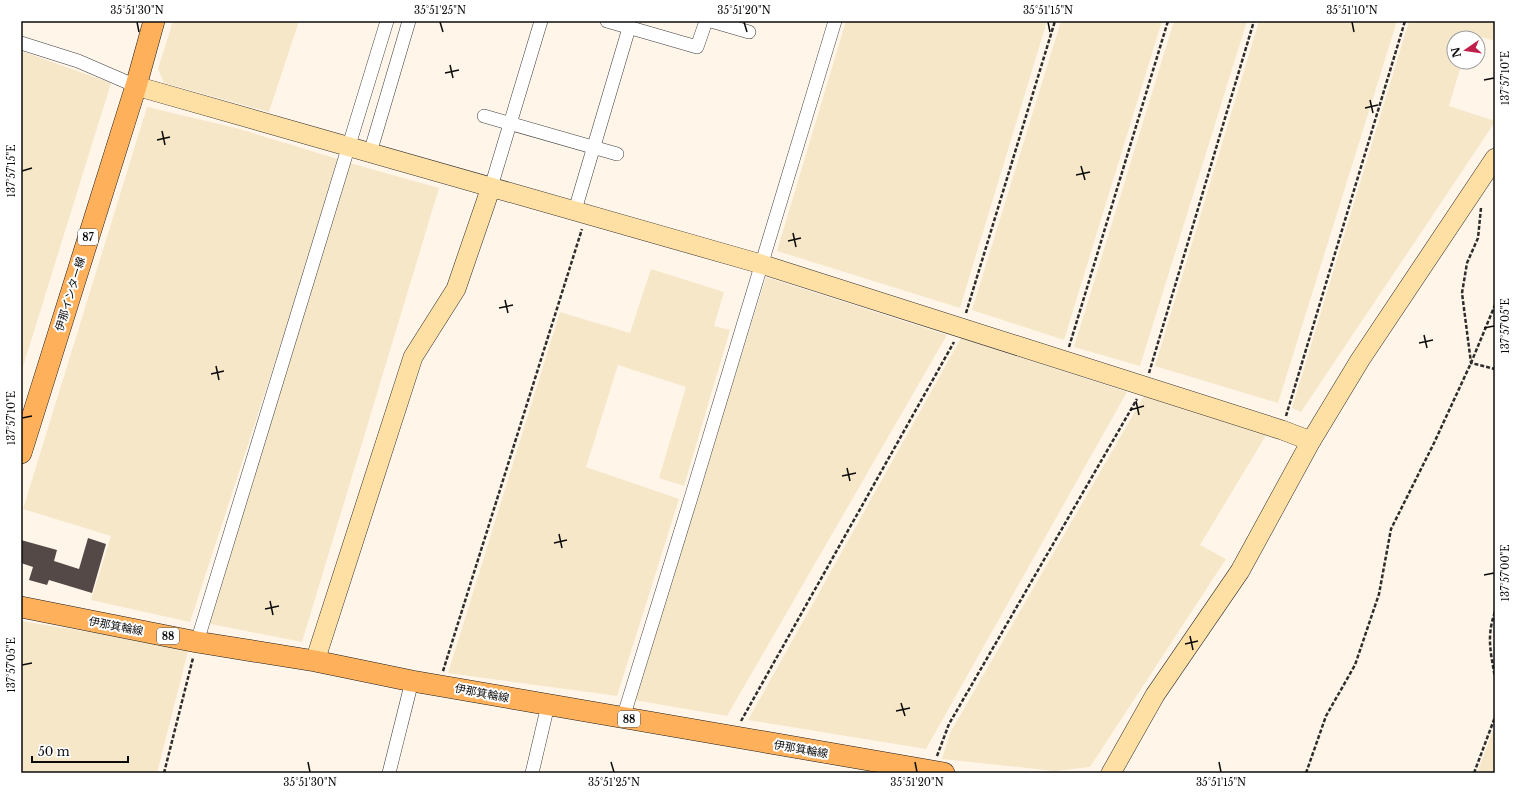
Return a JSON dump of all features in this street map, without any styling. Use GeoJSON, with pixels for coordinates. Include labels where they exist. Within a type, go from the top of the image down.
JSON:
{"type":"FeatureCollection","features":[{"type":"Feature","properties":{"kind":"main road","name":"伊那インター線"},"geometry":{"type":"LineString","coordinates":[[21,453],[136,86],[154,21]]}},
{"type":"Feature","properties":{"kind":"main road","name":"伊那箕輪線"},"geometry":{"type":"LineString","coordinates":[[21,607],[197,642],[315,661],[412,681],[938,772]]}},
{"type":"Feature","properties":{"kind":"street"},"geometry":{"type":"LineString","coordinates":[[197,642],[387,21]]}},
{"type":"Feature","properties":{"kind":"street"},"geometry":{"type":"LineString","coordinates":[[370,153],[409,21]]}},
{"type":"Feature","properties":{"kind":"street"},"geometry":{"type":"LineString","coordinates":[[315,661],[413,357],[456,289],[490,187],[541,21]]}},
{"type":"Feature","properties":{"kind":"street"},"geometry":{"type":"LineString","coordinates":[[607,21],[697,47],[706,21]]}},
{"type":"Feature","properties":{"kind":"street"},"geometry":{"type":"LineString","coordinates":[[711,21],[749,32]]}},
{"type":"Feature","properties":{"kind":"street"},"geometry":{"type":"LineString","coordinates":[[623,718],[835,21]]}},
{"type":"Feature","properties":{"kind":"street"},"geometry":{"type":"LineString","coordinates":[[581,212],[594,147],[629,28]]}},
{"type":"Feature","properties":{"kind":"street"},"geometry":{"type":"LineString","coordinates":[[21,43],[78,61],[136,86],[761,264],[961,329],[1064,360],[1144,387],[1282,430],[1311,441]]}},
{"type":"Feature","properties":{"kind":"street"},"geometry":{"type":"LineString","coordinates":[[484,116],[617,154]]}},
{"type":"Feature","properties":{"kind":"street"},"geometry":{"type":"LineString","coordinates":[[1111,773],[1155,695],[1240,570],[1311,441],[1360,360],[1495,158]]}},
{"type":"Feature","properties":{"kind":"street"},"geometry":{"type":"LineString","coordinates":[[389,773],[412,681]]}},
{"type":"Feature","properties":{"kind":"street"},"geometry":{"type":"LineString","coordinates":[[532,773],[548,705]]}},
{"type":"Feature","properties":{"kind":"path"},"geometry":{"type":"LineString","coordinates":[[732,737],[961,329],[1055,21]]}},
{"type":"Feature","properties":{"kind":"path"},"geometry":{"type":"LineString","coordinates":[[1064,360],[1168,21]]}},
{"type":"Feature","properties":{"kind":"path"},"geometry":{"type":"LineString","coordinates":[[938,772],[949,724],[1144,387],[1254,21]]}},
{"type":"Feature","properties":{"kind":"path"},"geometry":{"type":"LineString","coordinates":[[1282,430],[1405,21]]}},
{"type":"Feature","properties":{"kind":"path"},"geometry":{"type":"LineString","coordinates":[[1471,363],[1462,293],[1468,263],[1478,238],[1482,202],[1478,182]]}},
{"type":"Feature","properties":{"kind":"path"},"geometry":{"type":"LineString","coordinates":[[438,685],[581,212]]}},
{"type":"Feature","properties":{"kind":"path"},"geometry":{"type":"LineString","coordinates":[[1306,773],[1326,716],[1355,665],[1379,594],[1392,529],[1471,363],[1495,304]]}},
{"type":"Feature","properties":{"kind":"path"},"geometry":{"type":"LineString","coordinates":[[1471,363],[1495,369]]}},
{"type":"Feature","properties":{"kind":"path"},"geometry":{"type":"LineString","coordinates":[[1495,612],[1490,626],[1490,640],[1495,678]]}},
{"type":"Feature","properties":{"kind":"path"},"geometry":{"type":"LineString","coordinates":[[164,773],[197,642]]}},
{"type":"Feature","properties":{"kind":"path"},"geometry":{"type":"LineString","coordinates":[[1474,773],[1495,717]]}},
{"type":"Feature","properties":{"kind":"shaded area"},"geometry":{"type":"Polygon","coordinates":[[[173,21],[299,21],[269,112],[164,83],[158,69],[173,21]]]}},
{"type":"Feature","properties":{"kind":"shaded area"},"geometry":{"type":"Polygon","coordinates":[[[846,21],[1047,21],[960,308],[777,251],[846,21]]]}},
{"type":"Feature","properties":{"kind":"shaded area"},"geometry":{"type":"Polygon","coordinates":[[[1061,21],[1162,21],[1064,340],[972,310],[1061,21]]]}},
{"type":"Feature","properties":{"kind":"shaded area"},"geometry":{"type":"Polygon","coordinates":[[[1174,21],[1247,21],[1140,366],[1074,347],[1174,21]]]}},
{"type":"Feature","properties":{"kind":"shaded area"},"geometry":{"type":"Polygon","coordinates":[[[1259,21],[1397,21],[1278,403],[1155,366],[1259,21]]]}},
{"type":"Feature","properties":{"kind":"shaded area"},"geometry":{"type":"Polygon","coordinates":[[[1409,21],[1495,21],[1495,41],[1486,38],[1486,30],[1446,30],[1446,70],[1460,70],[1449,106],[1495,122],[1301,412],[1292,408],[1409,21]]]}},
{"type":"Feature","properties":{"kind":"shaded area"},"geometry":{"type":"Polygon","coordinates":[[[21,51],[111,83],[21,373],[21,51]]]}},
{"type":"Feature","properties":{"kind":"shaded area"},"geometry":{"type":"Polygon","coordinates":[[[147,107],[236,128],[341,160],[190,622],[91,600],[111,536],[23,509],[147,107]]]}},
{"type":"Feature","properties":{"kind":"shaded area"},"geometry":{"type":"Polygon","coordinates":[[[346,162],[439,188],[302,642],[206,623],[346,162]]]}},
{"type":"Feature","properties":{"kind":"shaded area"},"geometry":{"type":"Polygon","coordinates":[[[651,269],[724,292],[714,326],[730,330],[684,486],[659,478],[686,387],[618,365],[586,467],[679,499],[617,696],[448,673],[560,312],[630,333],[651,269]]]}},
{"type":"Feature","properties":{"kind":"shaded area"},"geometry":{"type":"Polygon","coordinates":[[[766,277],[947,335],[727,716],[634,700],[766,277]]]}},
{"type":"Feature","properties":{"kind":"shaded area"},"geometry":{"type":"Polygon","coordinates":[[[961,338],[1127,392],[926,749],[748,720],[961,338]]]}},
{"type":"Feature","properties":{"kind":"shaded area"},"geometry":{"type":"Polygon","coordinates":[[[1145,394],[1268,432],[1200,545],[1226,559],[1090,767],[1055,771],[942,759],[950,733],[1145,394]]]}},
{"type":"Feature","properties":{"kind":"shaded area"},"geometry":{"type":"Polygon","coordinates":[[[21,621],[95,633],[188,651],[157,773],[21,773],[21,621]]]}},
{"type":"Feature","properties":{"kind":"shaded area"},"geometry":{"type":"Polygon","coordinates":[[[1495,725],[1495,773],[1477,773],[1495,725]]]}},
{"type":"Feature","properties":{"kind":"building"},"geometry":{"type":"Polygon","coordinates":[[[88,538],[106,544],[92,593],[49,580],[47,585],[29,580],[33,567],[21,563],[21,540],[57,550],[54,561],[79,569],[88,538]]]}}]}
